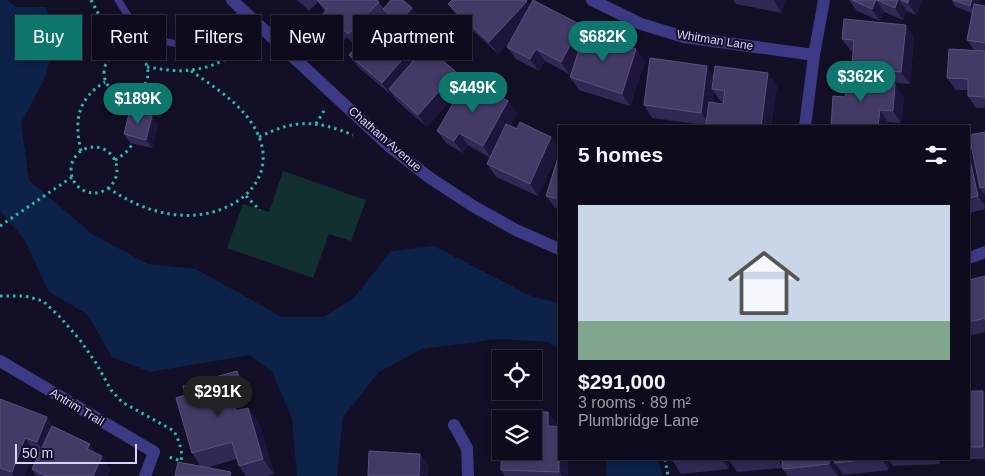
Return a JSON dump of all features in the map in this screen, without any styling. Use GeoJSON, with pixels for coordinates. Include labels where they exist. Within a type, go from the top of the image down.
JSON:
{"type":"FeatureCollection","features":[{"type":"Feature","properties":{"kind":"street","name":"Chatham Avenue"},"geometry":{"type":"LineString","coordinates":[[232,0],[390,147],[430,178],[507,226],[558,249]]}},
{"type":"Feature","properties":{"kind":"street","name":"Whitman Lane"},"geometry":{"type":"LineString","coordinates":[[592,0],[641,24],[684,37],[814,55]]}},
{"type":"Feature","properties":{"kind":"street"},"geometry":{"type":"LineString","coordinates":[[805,125],[814,55],[824,0]]}},
{"type":"Feature","properties":{"kind":"street"},"geometry":{"type":"LineString","coordinates":[[970,258],[985,252]]}},
{"type":"Feature","properties":{"kind":"street","name":"Antrim Trail"},"geometry":{"type":"LineString","coordinates":[[0,361],[154,452]]}},
{"type":"Feature","properties":{"kind":"street"},"geometry":{"type":"LineString","coordinates":[[454,425],[467,448],[468,476]]}},
{"type":"Feature","properties":{"kind":"street"},"geometry":{"type":"LineString","coordinates":[[145,476],[154,452]]}},
{"type":"Feature","properties":{"kind":"lane"},"geometry":{"type":"LineString","coordinates":[[118,0],[139,28],[161,41],[181,44],[200,42],[214,37],[244,11]]}},
{"type":"Feature","properties":{"kind":"path"},"geometry":{"type":"LineString","coordinates":[[91,0],[99,15]]}},
{"type":"Feature","properties":{"kind":"path"},"geometry":{"type":"LineString","coordinates":[[108,60],[104,67],[103,75],[105,82],[115,92],[129,95],[140,90],[146,82],[148,74],[144,60]]}},
{"type":"Feature","properties":{"kind":"path"},"geometry":{"type":"LineString","coordinates":[[147,67],[190,70],[227,60]]}},
{"type":"Feature","properties":{"kind":"path"},"geometry":{"type":"LineString","coordinates":[[108,188],[123,198],[141,206],[178,215],[197,215],[214,212],[226,208],[246,196],[260,175],[263,164],[259,137],[240,108],[190,70]]}},
{"type":"Feature","properties":{"kind":"path"},"geometry":{"type":"LineString","coordinates":[[81,152],[77,127],[78,116],[87,97],[95,88],[105,82]]}},
{"type":"Feature","properties":{"kind":"path"},"geometry":{"type":"LineString","coordinates":[[140,90],[144,105],[143,120]]}},
{"type":"Feature","properties":{"kind":"path"},"geometry":{"type":"LineString","coordinates":[[316,124],[325,109]]}},
{"type":"Feature","properties":{"kind":"path"},"geometry":{"type":"LineString","coordinates":[[259,137],[290,124],[310,123],[338,129],[353,135]]}},
{"type":"Feature","properties":{"kind":"path"},"geometry":{"type":"LineString","coordinates":[[114,160],[131,147],[138,133]]}},
{"type":"Feature","properties":{"kind":"path"},"geometry":{"type":"LineString","coordinates":[[96,147],[110,154],[117,167],[116,175],[108,188],[102,191],[88,192],[76,183],[72,177],[72,163],[81,152],[88,148],[96,147]]}},
{"type":"Feature","properties":{"kind":"path"},"geometry":{"type":"LineString","coordinates":[[2,225],[72,177]]}},
{"type":"Feature","properties":{"kind":"path"},"geometry":{"type":"LineString","coordinates":[[246,196],[260,210]]}},
{"type":"Feature","properties":{"kind":"path"},"geometry":{"type":"LineString","coordinates":[[0,296],[25,296],[43,302],[60,317],[80,340],[111,390],[122,402],[174,432],[182,453],[181,461],[154,452]]}},
{"type":"Feature","properties":{"kind":"path"},"geometry":{"type":"LineString","coordinates":[[665,460],[668,476]]}},
{"type":"Feature","properties":{"kind":"green space"},"geometry":{"type":"Polygon","coordinates":[[[283,171],[366,200],[351,241],[329,234],[313,278],[227,248],[243,204],[269,212],[283,171]]]}},
{"type":"Feature","properties":{"kind":"water"},"geometry":{"type":"Polygon","coordinates":[[[0,0],[7,0],[16,7],[46,7],[48,15],[15,15],[15,60],[50,60],[44,80],[21,123],[29,180],[92,234],[148,264],[196,269],[282,317],[323,317],[353,299],[391,251],[434,246],[531,296],[558,303],[558,348],[548,342],[498,339],[422,349],[379,372],[343,417],[337,476],[297,476],[292,418],[272,372],[250,355],[150,372],[112,357],[87,314],[49,292],[24,239],[0,211],[0,0]]]}},
{"type":"Feature","properties":{"kind":"water"},"geometry":{"type":"Polygon","coordinates":[[[607,460],[658,460],[662,473],[662,476],[606,476],[607,460]]]}},
{"type":"Feature","properties":{"kind":"building"},"geometry":{"type":"Polygon","coordinates":[[[317,0],[377,0],[379,2],[366,15],[353,15],[353,29],[348,34],[343,29],[343,15],[321,15],[327,10],[317,0]]]}},
{"type":"Feature","properties":{"kind":"building"},"geometry":{"type":"Polygon","coordinates":[[[391,0],[403,0],[412,8],[406,15],[390,15],[383,9],[391,0]]]}},
{"type":"Feature","properties":{"kind":"building"},"geometry":{"type":"Polygon","coordinates":[[[452,0],[527,1],[489,42],[472,26],[472,15],[460,15],[448,4],[452,0]]]}},
{"type":"Feature","properties":{"kind":"building"},"geometry":{"type":"Polygon","coordinates":[[[533,0],[581,25],[561,62],[536,49],[530,59],[507,47],[533,0]]]}},
{"type":"Feature","properties":{"kind":"building"},"geometry":{"type":"Polygon","coordinates":[[[852,0],[876,0],[872,9],[852,0]]]}},
{"type":"Feature","properties":{"kind":"building"},"geometry":{"type":"Polygon","coordinates":[[[877,0],[898,0],[895,8],[877,0]]]}},
{"type":"Feature","properties":{"kind":"building"},"geometry":{"type":"Polygon","coordinates":[[[953,0],[972,0],[970,6],[953,0]]]}},
{"type":"Feature","properties":{"kind":"building"},"geometry":{"type":"Polygon","coordinates":[[[974,4],[985,6],[985,43],[967,40],[974,4]]]}},
{"type":"Feature","properties":{"kind":"building"},"geometry":{"type":"Polygon","coordinates":[[[844,19],[906,25],[901,72],[852,67],[854,40],[842,39],[844,19]]]}},
{"type":"Feature","properties":{"kind":"building"},"geometry":{"type":"Polygon","coordinates":[[[585,32],[636,49],[622,94],[570,77],[585,32]]]}},
{"type":"Feature","properties":{"kind":"building"},"geometry":{"type":"Polygon","coordinates":[[[949,49],[985,51],[985,97],[968,96],[968,79],[947,78],[949,49]]]}},
{"type":"Feature","properties":{"kind":"building"},"geometry":{"type":"Polygon","coordinates":[[[353,50],[353,58],[349,55],[353,50]]]}},
{"type":"Feature","properties":{"kind":"building"},"geometry":{"type":"Polygon","coordinates":[[[650,58],[707,66],[701,113],[644,105],[650,58]]]}},
{"type":"Feature","properties":{"kind":"building"},"geometry":{"type":"Polygon","coordinates":[[[355,60],[402,60],[382,83],[355,60]]]}},
{"type":"Feature","properties":{"kind":"building"},"geometry":{"type":"Polygon","coordinates":[[[414,60],[442,60],[456,72],[418,115],[389,89],[414,60]]]}},
{"type":"Feature","properties":{"kind":"building"},"geometry":{"type":"Polygon","coordinates":[[[715,66],[768,73],[761,125],[706,124],[709,102],[723,104],[725,91],[712,89],[715,66]]]}},
{"type":"Feature","properties":{"kind":"building"},"geometry":{"type":"Polygon","coordinates":[[[840,75],[861,77],[860,93],[871,94],[872,82],[895,84],[893,111],[880,110],[878,125],[831,125],[833,96],[845,97],[846,85],[839,84],[840,75]]]}},
{"type":"Feature","properties":{"kind":"building"},"geometry":{"type":"Polygon","coordinates":[[[468,78],[508,101],[483,146],[459,133],[454,141],[437,131],[468,78]]]}},
{"type":"Feature","properties":{"kind":"building"},"geometry":{"type":"Polygon","coordinates":[[[130,110],[152,116],[146,140],[124,134],[130,110]]]}},
{"type":"Feature","properties":{"kind":"building"},"geometry":{"type":"Polygon","coordinates":[[[520,122],[551,137],[530,184],[487,164],[506,124],[517,129],[520,122]]]}},
{"type":"Feature","properties":{"kind":"building"},"geometry":{"type":"Polygon","coordinates":[[[985,132],[985,187],[980,188],[970,135],[985,132]]]}},
{"type":"Feature","properties":{"kind":"building"},"geometry":{"type":"Polygon","coordinates":[[[558,157],[558,199],[546,196],[558,157]]]}},
{"type":"Feature","properties":{"kind":"building"},"geometry":{"type":"Polygon","coordinates":[[[970,160],[978,196],[970,198],[970,160]]]}},
{"type":"Feature","properties":{"kind":"building"},"geometry":{"type":"Polygon","coordinates":[[[985,276],[985,318],[970,322],[970,280],[985,276]]]}},
{"type":"Feature","properties":{"kind":"building"},"geometry":{"type":"Polygon","coordinates":[[[237,371],[241,385],[230,388],[236,411],[248,408],[263,459],[239,466],[232,442],[192,453],[176,398],[185,395],[183,386],[237,371]]]}},
{"type":"Feature","properties":{"kind":"building"},"geometry":{"type":"Polygon","coordinates":[[[970,391],[983,391],[983,447],[970,447],[970,391]]]}},
{"type":"Feature","properties":{"kind":"building"},"geometry":{"type":"Polygon","coordinates":[[[0,399],[47,417],[37,442],[25,438],[12,472],[0,468],[0,399]]]}},
{"type":"Feature","properties":{"kind":"building"},"geometry":{"type":"Polygon","coordinates":[[[542,412],[548,412],[548,426],[558,427],[559,472],[501,470],[501,460],[542,460],[542,412]]]}},
{"type":"Feature","properties":{"kind":"building"},"geometry":{"type":"Polygon","coordinates":[[[52,426],[90,444],[87,449],[102,456],[93,476],[46,476],[32,469],[52,426]]]}},
{"type":"Feature","properties":{"kind":"building"},"geometry":{"type":"Polygon","coordinates":[[[369,451],[420,454],[419,476],[368,476],[369,451]]]}},
{"type":"Feature","properties":{"kind":"building"},"geometry":{"type":"Polygon","coordinates":[[[782,460],[829,460],[829,464],[783,469],[782,460]]]}},
{"type":"Feature","properties":{"kind":"building"},"geometry":{"type":"Polygon","coordinates":[[[834,460],[861,460],[835,463],[834,460]]]}},
{"type":"Feature","properties":{"kind":"building"},"geometry":{"type":"Polygon","coordinates":[[[178,462],[231,472],[230,476],[175,476],[178,462]]]}}]}
